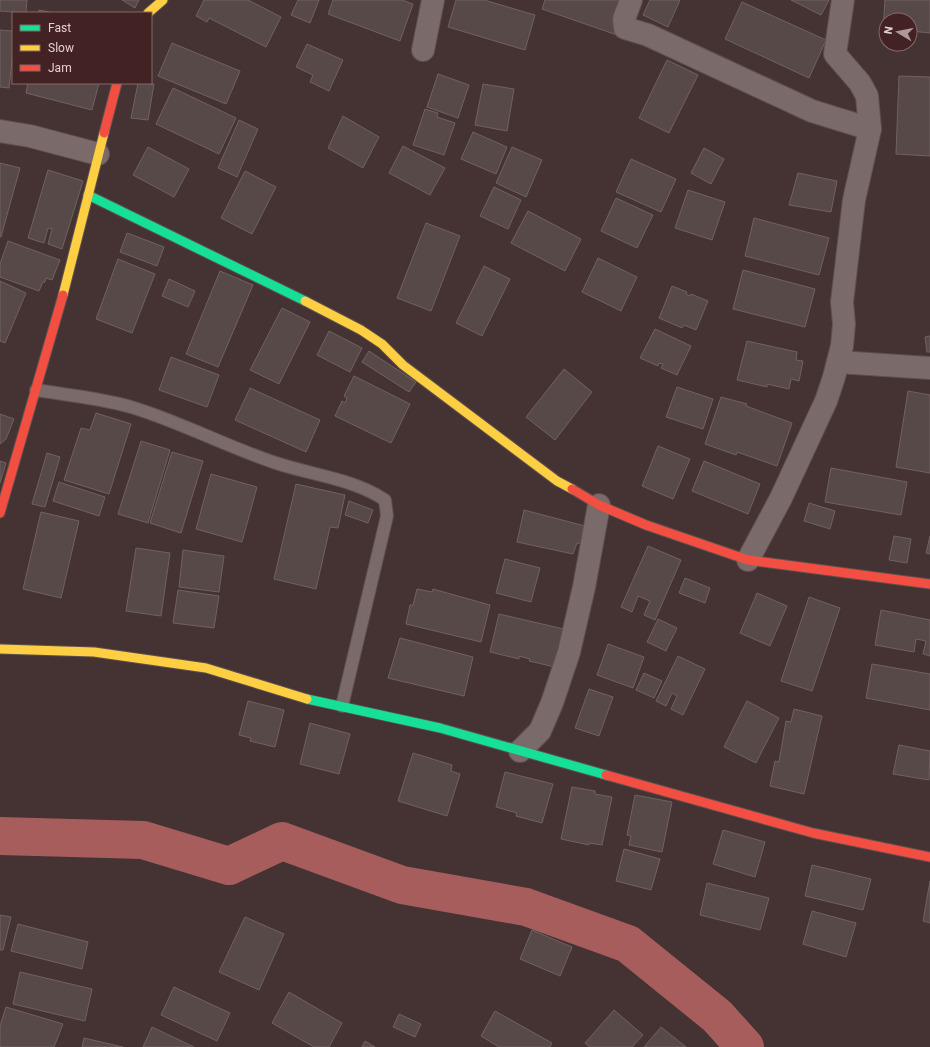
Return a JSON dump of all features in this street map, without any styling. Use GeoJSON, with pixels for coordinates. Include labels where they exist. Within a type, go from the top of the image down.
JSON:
{"type":"FeatureCollection","features":[{"type":"Feature","properties":{"kind":"street"},"geometry":{"type":"LineString","coordinates":[[149,12],[163,0]]}},
{"type":"Feature","properties":{"kind":"street"},"geometry":{"type":"LineString","coordinates":[[423,50],[433,0]]}},
{"type":"Feature","properties":{"kind":"street"},"geometry":{"type":"LineString","coordinates":[[631,0],[624,19],[625,28],[648,35],[812,111],[870,129]]}},
{"type":"Feature","properties":{"kind":"street"},"geometry":{"type":"LineString","coordinates":[[748,560],[781,498],[826,401],[838,362],[844,324],[842,302],[854,200],[870,129],[867,96],[860,83],[834,54],[843,0]]}},
{"type":"Feature","properties":{"kind":"street"},"geometry":{"type":"LineString","coordinates":[[0,513],[55,325],[116,84]]}},
{"type":"Feature","properties":{"kind":"street"},"geometry":{"type":"LineString","coordinates":[[0,131],[30,136],[98,154]]}},
{"type":"Feature","properties":{"kind":"street"},"geometry":{"type":"LineString","coordinates":[[88,195],[282,289],[361,330],[382,344],[404,365],[557,481],[599,505],[646,525],[748,560],[930,584]]}},
{"type":"Feature","properties":{"kind":"street"},"geometry":{"type":"LineString","coordinates":[[838,362],[930,368]]}},
{"type":"Feature","properties":{"kind":"street"},"geometry":{"type":"LineString","coordinates":[[520,750],[540,730],[552,703],[569,652],[584,588],[599,505]]}},
{"type":"Feature","properties":{"kind":"street"},"geometry":{"type":"LineString","coordinates":[[0,649],[94,652],[206,668],[308,699],[440,728],[813,833],[930,857]]}},
{"type":"Feature","properties":{"kind":"lane"},"geometry":{"type":"LineString","coordinates":[[36,390],[131,407],[178,424],[277,464],[370,490],[385,500],[387,516],[342,706]]}},
{"type":"Feature","properties":{"kind":"building"},"geometry":{"type":"Polygon","coordinates":[[[0,0],[27,0],[26,12],[0,11],[0,0]]]}},
{"type":"Feature","properties":{"kind":"building"},"geometry":{"type":"Polygon","coordinates":[[[122,0],[139,0],[135,8],[122,0]]]}},
{"type":"Feature","properties":{"kind":"building"},"geometry":{"type":"Polygon","coordinates":[[[204,0],[248,0],[281,17],[266,47],[209,18],[207,22],[196,16],[204,0]]]}},
{"type":"Feature","properties":{"kind":"building"},"geometry":{"type":"Polygon","coordinates":[[[298,0],[319,0],[310,23],[291,15],[298,0]]]}},
{"type":"Feature","properties":{"kind":"building"},"geometry":{"type":"Polygon","coordinates":[[[333,0],[402,0],[413,4],[400,41],[328,14],[333,0]]]}},
{"type":"Feature","properties":{"kind":"building"},"geometry":{"type":"Polygon","coordinates":[[[456,0],[484,0],[535,15],[525,50],[448,27],[456,0]]]}},
{"type":"Feature","properties":{"kind":"building"},"geometry":{"type":"Polygon","coordinates":[[[545,0],[629,0],[617,35],[542,9],[545,0]]]}},
{"type":"Feature","properties":{"kind":"building"},"geometry":{"type":"Polygon","coordinates":[[[650,0],[680,0],[668,27],[643,15],[650,0]]]}},
{"type":"Feature","properties":{"kind":"building"},"geometry":{"type":"Polygon","coordinates":[[[791,0],[829,0],[821,15],[791,0]]]}},
{"type":"Feature","properties":{"kind":"building"},"geometry":{"type":"Polygon","coordinates":[[[885,0],[930,0],[930,33],[918,32],[918,12],[884,12],[885,0]]]}},
{"type":"Feature","properties":{"kind":"building"},"geometry":{"type":"Polygon","coordinates":[[[742,2],[826,40],[809,78],[725,39],[742,2]]]}},
{"type":"Feature","properties":{"kind":"building"},"geometry":{"type":"Polygon","coordinates":[[[39,10],[49,12],[38,12],[39,10]]]}},
{"type":"Feature","properties":{"kind":"building"},"geometry":{"type":"Polygon","coordinates":[[[0,30],[12,31],[12,60],[9,88],[0,87],[0,30]]]}},
{"type":"Feature","properties":{"kind":"building"},"geometry":{"type":"Polygon","coordinates":[[[172,43],[240,71],[226,104],[158,76],[172,43]]]}},
{"type":"Feature","properties":{"kind":"building"},"geometry":{"type":"Polygon","coordinates":[[[307,44],[343,60],[329,91],[310,82],[313,75],[296,67],[307,44]]]}},
{"type":"Feature","properties":{"kind":"building"},"geometry":{"type":"Polygon","coordinates":[[[667,60],[698,75],[669,133],[639,118],[667,60]]]}},
{"type":"Feature","properties":{"kind":"building"},"geometry":{"type":"Polygon","coordinates":[[[438,74],[469,85],[458,118],[427,107],[438,74]]]}},
{"type":"Feature","properties":{"kind":"building"},"geometry":{"type":"Polygon","coordinates":[[[899,76],[930,77],[930,156],[896,154],[899,76]]]}},
{"type":"Feature","properties":{"kind":"building"},"geometry":{"type":"Polygon","coordinates":[[[28,84],[99,84],[92,110],[26,93],[28,84]]]}},
{"type":"Feature","properties":{"kind":"building"},"geometry":{"type":"Polygon","coordinates":[[[138,84],[154,84],[148,120],[131,118],[138,84]]]}},
{"type":"Feature","properties":{"kind":"building"},"geometry":{"type":"Polygon","coordinates":[[[483,84],[514,89],[507,131],[475,125],[483,84]]]}},
{"type":"Feature","properties":{"kind":"building"},"geometry":{"type":"Polygon","coordinates":[[[173,88],[236,118],[219,154],[156,124],[173,88]]]}},
{"type":"Feature","properties":{"kind":"building"},"geometry":{"type":"Polygon","coordinates":[[[425,109],[438,113],[437,117],[455,123],[444,155],[413,145],[425,109]]]}},
{"type":"Feature","properties":{"kind":"building"},"geometry":{"type":"Polygon","coordinates":[[[343,116],[379,137],[363,168],[328,148],[343,116]]]}},
{"type":"Feature","properties":{"kind":"building"},"geometry":{"type":"Polygon","coordinates":[[[239,120],[258,129],[237,177],[218,168],[239,120]]]}},
{"type":"Feature","properties":{"kind":"building"},"geometry":{"type":"Polygon","coordinates":[[[473,132],[507,147],[496,174],[461,159],[473,132]]]}},
{"type":"Feature","properties":{"kind":"building"},"geometry":{"type":"Polygon","coordinates":[[[403,146],[445,168],[430,195],[389,173],[403,146]]]}},
{"type":"Feature","properties":{"kind":"building"},"geometry":{"type":"Polygon","coordinates":[[[148,147],[189,169],[174,197],[133,175],[148,147]]]}},
{"type":"Feature","properties":{"kind":"building"},"geometry":{"type":"Polygon","coordinates":[[[512,147],[542,160],[526,197],[496,183],[512,147]]]}},
{"type":"Feature","properties":{"kind":"building"},"geometry":{"type":"Polygon","coordinates":[[[704,148],[724,159],[711,184],[691,173],[704,148]]]}},
{"type":"Feature","properties":{"kind":"building"},"geometry":{"type":"Polygon","coordinates":[[[631,159],[676,179],[661,212],[616,192],[631,159]]]}},
{"type":"Feature","properties":{"kind":"building"},"geometry":{"type":"Polygon","coordinates":[[[0,163],[20,168],[1,237],[0,237],[0,163]]]}},
{"type":"Feature","properties":{"kind":"building"},"geometry":{"type":"Polygon","coordinates":[[[48,170],[83,181],[62,249],[48,244],[52,229],[48,228],[44,243],[28,238],[48,170]]]}},
{"type":"Feature","properties":{"kind":"building"},"geometry":{"type":"Polygon","coordinates":[[[245,171],[276,187],[252,234],[221,218],[245,171]]]}},
{"type":"Feature","properties":{"kind":"building"},"geometry":{"type":"Polygon","coordinates":[[[798,173],[837,181],[831,212],[789,205],[798,173]]]}},
{"type":"Feature","properties":{"kind":"building"},"geometry":{"type":"Polygon","coordinates":[[[494,187],[521,200],[508,229],[480,216],[494,187]]]}},
{"type":"Feature","properties":{"kind":"building"},"geometry":{"type":"Polygon","coordinates":[[[688,190],[725,202],[712,240],[675,228],[688,190]]]}},
{"type":"Feature","properties":{"kind":"building"},"geometry":{"type":"Polygon","coordinates":[[[616,198],[653,215],[637,248],[601,231],[616,198]]]}},
{"type":"Feature","properties":{"kind":"building"},"geometry":{"type":"Polygon","coordinates":[[[528,211],[581,239],[565,271],[511,243],[528,211]]]}},
{"type":"Feature","properties":{"kind":"building"},"geometry":{"type":"Polygon","coordinates":[[[754,218],[829,238],[819,275],[745,256],[754,218]]]}},
{"type":"Feature","properties":{"kind":"building"},"geometry":{"type":"Polygon","coordinates":[[[426,223],[460,236],[431,311],[397,298],[426,223]]]}},
{"type":"Feature","properties":{"kind":"building"},"geometry":{"type":"Polygon","coordinates":[[[127,233],[164,247],[157,266],[120,252],[127,233]]]}},
{"type":"Feature","properties":{"kind":"building"},"geometry":{"type":"Polygon","coordinates":[[[8,241],[60,260],[52,280],[46,278],[39,291],[0,277],[0,264],[8,241]]]}},
{"type":"Feature","properties":{"kind":"building"},"geometry":{"type":"Polygon","coordinates":[[[598,258],[637,277],[621,311],[582,292],[598,258]]]}},
{"type":"Feature","properties":{"kind":"building"},"geometry":{"type":"Polygon","coordinates":[[[118,259],[155,274],[132,333],[96,319],[118,259]]]}},
{"type":"Feature","properties":{"kind":"building"},"geometry":{"type":"Polygon","coordinates":[[[484,266],[510,279],[482,336],[456,323],[484,266]]]}},
{"type":"Feature","properties":{"kind":"building"},"geometry":{"type":"Polygon","coordinates":[[[743,270],[815,289],[805,327],[733,309],[743,270]]]}},
{"type":"Feature","properties":{"kind":"building"},"geometry":{"type":"Polygon","coordinates":[[[220,271],[253,285],[218,367],[186,354],[220,271]]]}},
{"type":"Feature","properties":{"kind":"building"},"geometry":{"type":"Polygon","coordinates":[[[169,279],[195,291],[188,307],[162,296],[169,279]]]}},
{"type":"Feature","properties":{"kind":"building"},"geometry":{"type":"Polygon","coordinates":[[[0,281],[26,293],[5,343],[0,341],[0,281]]]}},
{"type":"Feature","properties":{"kind":"building"},"geometry":{"type":"Polygon","coordinates":[[[672,286],[687,292],[686,294],[690,296],[691,294],[708,301],[696,330],[684,325],[682,328],[659,318],[672,286]]]}},
{"type":"Feature","properties":{"kind":"building"},"geometry":{"type":"Polygon","coordinates":[[[282,308],[310,322],[279,384],[250,370],[282,308]]]}},
{"type":"Feature","properties":{"kind":"building"},"geometry":{"type":"Polygon","coordinates":[[[655,329],[691,346],[677,375],[661,368],[663,364],[659,363],[658,366],[640,358],[655,329]]]}},
{"type":"Feature","properties":{"kind":"building"},"geometry":{"type":"Polygon","coordinates":[[[329,331],[362,348],[350,372],[317,355],[329,331]]]}},
{"type":"Feature","properties":{"kind":"building"},"geometry":{"type":"Polygon","coordinates":[[[930,336],[930,352],[927,352],[925,337],[930,336]]]}},
{"type":"Feature","properties":{"kind":"building"},"geometry":{"type":"Polygon","coordinates":[[[747,341],[797,352],[796,360],[803,361],[799,381],[791,379],[789,389],[767,384],[767,387],[737,380],[747,341]]]}},
{"type":"Feature","properties":{"kind":"building"},"geometry":{"type":"Polygon","coordinates":[[[369,351],[416,382],[409,392],[362,362],[369,351]]]}},
{"type":"Feature","properties":{"kind":"building"},"geometry":{"type":"Polygon","coordinates":[[[171,357],[219,375],[207,407],[159,390],[171,357]]]}},
{"type":"Feature","properties":{"kind":"building"},"geometry":{"type":"Polygon","coordinates":[[[564,369],[592,392],[555,440],[526,417],[564,369]]]}},
{"type":"Feature","properties":{"kind":"building"},"geometry":{"type":"Polygon","coordinates":[[[354,376],[410,404],[391,443],[335,416],[342,401],[345,403],[347,398],[344,396],[354,376]]]}},
{"type":"Feature","properties":{"kind":"building"},"geometry":{"type":"Polygon","coordinates":[[[677,387],[713,399],[703,429],[666,417],[677,387]]]}},
{"type":"Feature","properties":{"kind":"building"},"geometry":{"type":"Polygon","coordinates":[[[250,388],[320,420],[306,452],[235,420],[250,388]]]}},
{"type":"Feature","properties":{"kind":"building"},"geometry":{"type":"Polygon","coordinates":[[[908,391],[930,395],[930,473],[896,467],[908,391]]]}},
{"type":"Feature","properties":{"kind":"building"},"geometry":{"type":"Polygon","coordinates":[[[721,397],[747,404],[746,406],[792,423],[777,466],[737,452],[736,455],[705,444],[721,397]]]}},
{"type":"Feature","properties":{"kind":"building"},"geometry":{"type":"Polygon","coordinates":[[[96,413],[131,424],[109,494],[64,480],[81,428],[90,430],[96,413]]]}},
{"type":"Feature","properties":{"kind":"building"},"geometry":{"type":"Polygon","coordinates":[[[0,414],[14,419],[6,439],[0,444],[0,414]]]}},
{"type":"Feature","properties":{"kind":"building"},"geometry":{"type":"Polygon","coordinates":[[[141,441],[170,450],[148,523],[118,514],[141,441]]]}},
{"type":"Feature","properties":{"kind":"building"},"geometry":{"type":"Polygon","coordinates":[[[658,446],[690,459],[673,499],[642,486],[658,446]]]}},
{"type":"Feature","properties":{"kind":"building"},"geometry":{"type":"Polygon","coordinates":[[[172,452],[203,461],[181,533],[150,523],[172,452]]]}},
{"type":"Feature","properties":{"kind":"building"},"geometry":{"type":"Polygon","coordinates":[[[47,453],[60,457],[45,507],[32,504],[47,453]]]}},
{"type":"Feature","properties":{"kind":"building"},"geometry":{"type":"Polygon","coordinates":[[[0,461],[6,463],[0,483],[0,461]]]}},
{"type":"Feature","properties":{"kind":"building"},"geometry":{"type":"Polygon","coordinates":[[[704,461],[760,484],[748,514],[692,491],[704,461]]]}},
{"type":"Feature","properties":{"kind":"building"},"geometry":{"type":"Polygon","coordinates":[[[831,468],[907,482],[901,515],[825,502],[831,468]]]}},
{"type":"Feature","properties":{"kind":"building"},"geometry":{"type":"Polygon","coordinates":[[[211,474],[257,487],[242,542],[196,529],[211,474]]]}},
{"type":"Feature","properties":{"kind":"building"},"geometry":{"type":"Polygon","coordinates":[[[59,482],[105,497],[99,516],[53,501],[59,482]]]}},
{"type":"Feature","properties":{"kind":"building"},"geometry":{"type":"Polygon","coordinates":[[[296,484],[345,495],[338,528],[330,527],[316,589],[274,579],[296,484]]]}},
{"type":"Feature","properties":{"kind":"building"},"geometry":{"type":"Polygon","coordinates":[[[349,501],[373,510],[368,523],[345,515],[349,501]]]}},
{"type":"Feature","properties":{"kind":"building"},"geometry":{"type":"Polygon","coordinates":[[[809,503],[835,511],[830,529],[804,521],[809,503]]]}},
{"type":"Feature","properties":{"kind":"building"},"geometry":{"type":"Polygon","coordinates":[[[524,510],[585,526],[581,544],[577,543],[573,554],[517,542],[524,510]]]}},
{"type":"Feature","properties":{"kind":"building"},"geometry":{"type":"Polygon","coordinates":[[[41,512],[79,521],[61,598],[23,589],[41,512]]]}},
{"type":"Feature","properties":{"kind":"building"},"geometry":{"type":"Polygon","coordinates":[[[894,536],[911,539],[907,563],[889,560],[894,536]]]}},
{"type":"Feature","properties":{"kind":"building"},"geometry":{"type":"Polygon","coordinates":[[[930,536],[930,554],[926,553],[930,536]]]}},
{"type":"Feature","properties":{"kind":"building"},"geometry":{"type":"Polygon","coordinates":[[[648,546],[681,560],[655,620],[644,615],[650,601],[638,596],[632,612],[621,607],[648,546]]]}},
{"type":"Feature","properties":{"kind":"building"},"geometry":{"type":"Polygon","coordinates":[[[136,548],[170,553],[161,616],[126,611],[136,548]]]}},
{"type":"Feature","properties":{"kind":"building"},"geometry":{"type":"Polygon","coordinates":[[[183,550],[224,556],[219,592],[179,587],[183,550]]]}},
{"type":"Feature","properties":{"kind":"building"},"geometry":{"type":"Polygon","coordinates":[[[505,559],[540,568],[531,602],[496,593],[505,559]]]}},
{"type":"Feature","properties":{"kind":"building"},"geometry":{"type":"Polygon","coordinates":[[[685,578],[710,588],[705,603],[679,593],[685,578]]]}},
{"type":"Feature","properties":{"kind":"building"},"geometry":{"type":"Polygon","coordinates":[[[417,589],[432,592],[433,589],[490,605],[481,642],[406,624],[410,605],[413,605],[417,589]]]}},
{"type":"Feature","properties":{"kind":"building"},"geometry":{"type":"Polygon","coordinates":[[[178,590],[219,596],[214,628],[173,623],[178,590]]]}},
{"type":"Feature","properties":{"kind":"building"},"geometry":{"type":"Polygon","coordinates":[[[757,593],[787,606],[770,646],[740,633],[757,593]]]}},
{"type":"Feature","properties":{"kind":"building"},"geometry":{"type":"Polygon","coordinates":[[[809,597],[840,608],[812,691],[781,681],[809,597]]]}},
{"type":"Feature","properties":{"kind":"building"},"geometry":{"type":"Polygon","coordinates":[[[881,610],[930,620],[930,656],[923,654],[926,641],[916,639],[914,652],[875,645],[881,610]]]}},
{"type":"Feature","properties":{"kind":"building"},"geometry":{"type":"Polygon","coordinates":[[[499,614],[568,630],[559,668],[529,661],[530,659],[519,656],[519,659],[490,652],[499,614]]]}},
{"type":"Feature","properties":{"kind":"building"},"geometry":{"type":"Polygon","coordinates":[[[658,619],[677,628],[666,651],[647,642],[658,619]]]}},
{"type":"Feature","properties":{"kind":"building"},"geometry":{"type":"Polygon","coordinates":[[[400,638],[473,657],[464,696],[388,678],[400,638]]]}},
{"type":"Feature","properties":{"kind":"building"},"geometry":{"type":"Polygon","coordinates":[[[608,644],[644,657],[633,688],[597,675],[608,644]]]}},
{"type":"Feature","properties":{"kind":"building"},"geometry":{"type":"Polygon","coordinates":[[[678,656],[705,669],[683,715],[671,709],[677,696],[672,693],[666,706],[656,701],[678,656]]]}},
{"type":"Feature","properties":{"kind":"building"},"geometry":{"type":"Polygon","coordinates":[[[872,664],[930,674],[930,710],[866,698],[872,664]]]}},
{"type":"Feature","properties":{"kind":"building"},"geometry":{"type":"Polygon","coordinates":[[[644,673],[662,681],[654,698],[636,690],[644,673]]]}},
{"type":"Feature","properties":{"kind":"building"},"geometry":{"type":"Polygon","coordinates":[[[589,689],[613,697],[599,736],[575,728],[589,689]]]}},
{"type":"Feature","properties":{"kind":"building"},"geometry":{"type":"Polygon","coordinates":[[[248,701],[284,710],[275,747],[250,741],[251,738],[239,735],[248,701]]]}},
{"type":"Feature","properties":{"kind":"building"},"geometry":{"type":"Polygon","coordinates":[[[747,701],[779,718],[756,763],[724,747],[747,701]]]}},
{"type":"Feature","properties":{"kind":"building"},"geometry":{"type":"Polygon","coordinates":[[[794,709],[822,716],[804,794],[770,786],[775,761],[779,762],[786,721],[791,722],[794,709]]]}},
{"type":"Feature","properties":{"kind":"building"},"geometry":{"type":"Polygon","coordinates":[[[310,723],[350,734],[339,774],[300,764],[310,723]]]}},
{"type":"Feature","properties":{"kind":"building"},"geometry":{"type":"Polygon","coordinates":[[[899,745],[930,751],[929,780],[893,774],[899,745]]]}},
{"type":"Feature","properties":{"kind":"building"},"geometry":{"type":"Polygon","coordinates":[[[413,753],[452,765],[451,771],[460,774],[447,816],[398,801],[413,753]]]}},
{"type":"Feature","properties":{"kind":"building"},"geometry":{"type":"Polygon","coordinates":[[[505,772],[553,784],[542,823],[516,816],[517,813],[496,807],[505,772]]]}},
{"type":"Feature","properties":{"kind":"building"},"geometry":{"type":"Polygon","coordinates":[[[572,787],[595,791],[595,794],[612,797],[602,845],[589,843],[589,845],[561,839],[572,787]]]}},
{"type":"Feature","properties":{"kind":"building"},"geometry":{"type":"Polygon","coordinates":[[[635,795],[672,802],[662,852],[629,845],[631,836],[627,835],[635,795]]]}},
{"type":"Feature","properties":{"kind":"building"},"geometry":{"type":"Polygon","coordinates":[[[723,830],[765,842],[755,877],[713,864],[723,830]]]}},
{"type":"Feature","properties":{"kind":"building"},"geometry":{"type":"Polygon","coordinates":[[[624,849],[660,859],[651,890],[616,881],[624,849]]]}},
{"type":"Feature","properties":{"kind":"building"},"geometry":{"type":"Polygon","coordinates":[[[812,865],[871,879],[863,910],[805,896],[812,865]]]}},
{"type":"Feature","properties":{"kind":"building"},"geometry":{"type":"Polygon","coordinates":[[[930,881],[930,923],[923,921],[930,881]]]}},
{"type":"Feature","properties":{"kind":"building"},"geometry":{"type":"Polygon","coordinates":[[[707,883],[769,898],[760,930],[700,915],[707,883]]]}},
{"type":"Feature","properties":{"kind":"building"},"geometry":{"type":"Polygon","coordinates":[[[812,911],[856,923],[846,957],[803,944],[812,911]]]}},
{"type":"Feature","properties":{"kind":"building"},"geometry":{"type":"Polygon","coordinates":[[[0,915],[11,917],[3,950],[0,950],[0,915]]]}},
{"type":"Feature","properties":{"kind":"building"},"geometry":{"type":"Polygon","coordinates":[[[245,917],[284,934],[259,990],[219,972],[245,917]]]}},
{"type":"Feature","properties":{"kind":"building"},"geometry":{"type":"Polygon","coordinates":[[[18,924],[88,942],[82,969],[11,951],[18,924]]]}},
{"type":"Feature","properties":{"kind":"building"},"geometry":{"type":"Polygon","coordinates":[[[532,930],[572,947],[560,976],[520,959],[532,930]]]}},
{"type":"Feature","properties":{"kind":"building"},"geometry":{"type":"Polygon","coordinates":[[[20,972],[92,989],[85,1021],[13,1004],[20,972]]]}},
{"type":"Feature","properties":{"kind":"building"},"geometry":{"type":"Polygon","coordinates":[[[174,987],[230,1013],[217,1041],[161,1015],[174,987]]]}},
{"type":"Feature","properties":{"kind":"building"},"geometry":{"type":"Polygon","coordinates":[[[289,992],[342,1023],[329,1047],[314,1047],[272,1023],[289,992]]]}},
{"type":"Feature","properties":{"kind":"building"},"geometry":{"type":"Polygon","coordinates":[[[6,1007],[63,1024],[54,1047],[0,1047],[0,1026],[6,1007]]]}},
{"type":"Feature","properties":{"kind":"building"},"geometry":{"type":"Polygon","coordinates":[[[614,1010],[643,1035],[632,1047],[590,1047],[585,1043],[614,1010]]]}},
{"type":"Feature","properties":{"kind":"building"},"geometry":{"type":"Polygon","coordinates":[[[495,1011],[552,1043],[550,1047],[499,1047],[481,1036],[495,1011]]]}},
{"type":"Feature","properties":{"kind":"building"},"geometry":{"type":"Polygon","coordinates":[[[399,1014],[421,1024],[415,1037],[393,1027],[399,1014]]]}},
{"type":"Feature","properties":{"kind":"building"},"geometry":{"type":"Polygon","coordinates":[[[152,1027],[194,1047],[143,1047],[152,1027]]]}},
{"type":"Feature","properties":{"kind":"building"},"geometry":{"type":"Polygon","coordinates":[[[661,1027],[686,1047],[644,1047],[661,1027]]]}},
{"type":"Feature","properties":{"kind":"building"},"geometry":{"type":"Polygon","coordinates":[[[84,1038],[123,1047],[82,1047],[84,1038]]]}},
{"type":"Feature","properties":{"kind":"building"},"geometry":{"type":"Polygon","coordinates":[[[365,1041],[375,1047],[362,1047],[365,1041]]]}},
{"type":"Feature","properties":{"kind":"waterway"},"geometry":{"type":"LineString","coordinates":[[0,836],[143,840],[229,866],[282,841],[402,885],[526,907],[628,944],[717,1016],[745,1047]]}},
{"type":"Feature","properties":{"kind":"traffic: fast"},"geometry":{"type":"LineString","coordinates":[[88,195],[305,301]]}},
{"type":"Feature","properties":{"kind":"traffic: fast"},"geometry":{"type":"LineString","coordinates":[[307,699],[440,728],[606,775]]}},
{"type":"Feature","properties":{"kind":"traffic: slow"},"geometry":{"type":"LineString","coordinates":[[149,12],[163,0]]}},
{"type":"Feature","properties":{"kind":"traffic: slow"},"geometry":{"type":"LineString","coordinates":[[63,295],[104,133]]}},
{"type":"Feature","properties":{"kind":"traffic: slow"},"geometry":{"type":"LineString","coordinates":[[305,301],[361,330],[382,344],[403,365],[557,481],[572,489]]}},
{"type":"Feature","properties":{"kind":"traffic: slow"},"geometry":{"type":"LineString","coordinates":[[0,649],[94,652],[206,668],[307,699]]}},
{"type":"Feature","properties":{"kind":"traffic: jam"},"geometry":{"type":"LineString","coordinates":[[104,133],[117,84]]}},
{"type":"Feature","properties":{"kind":"traffic: jam"},"geometry":{"type":"LineString","coordinates":[[0,513],[63,295]]}},
{"type":"Feature","properties":{"kind":"traffic: jam"},"geometry":{"type":"LineString","coordinates":[[572,489],[599,505],[646,525],[748,560],[930,584]]}},
{"type":"Feature","properties":{"kind":"traffic: jam"},"geometry":{"type":"LineString","coordinates":[[606,775],[813,833],[930,857]]}}]}
